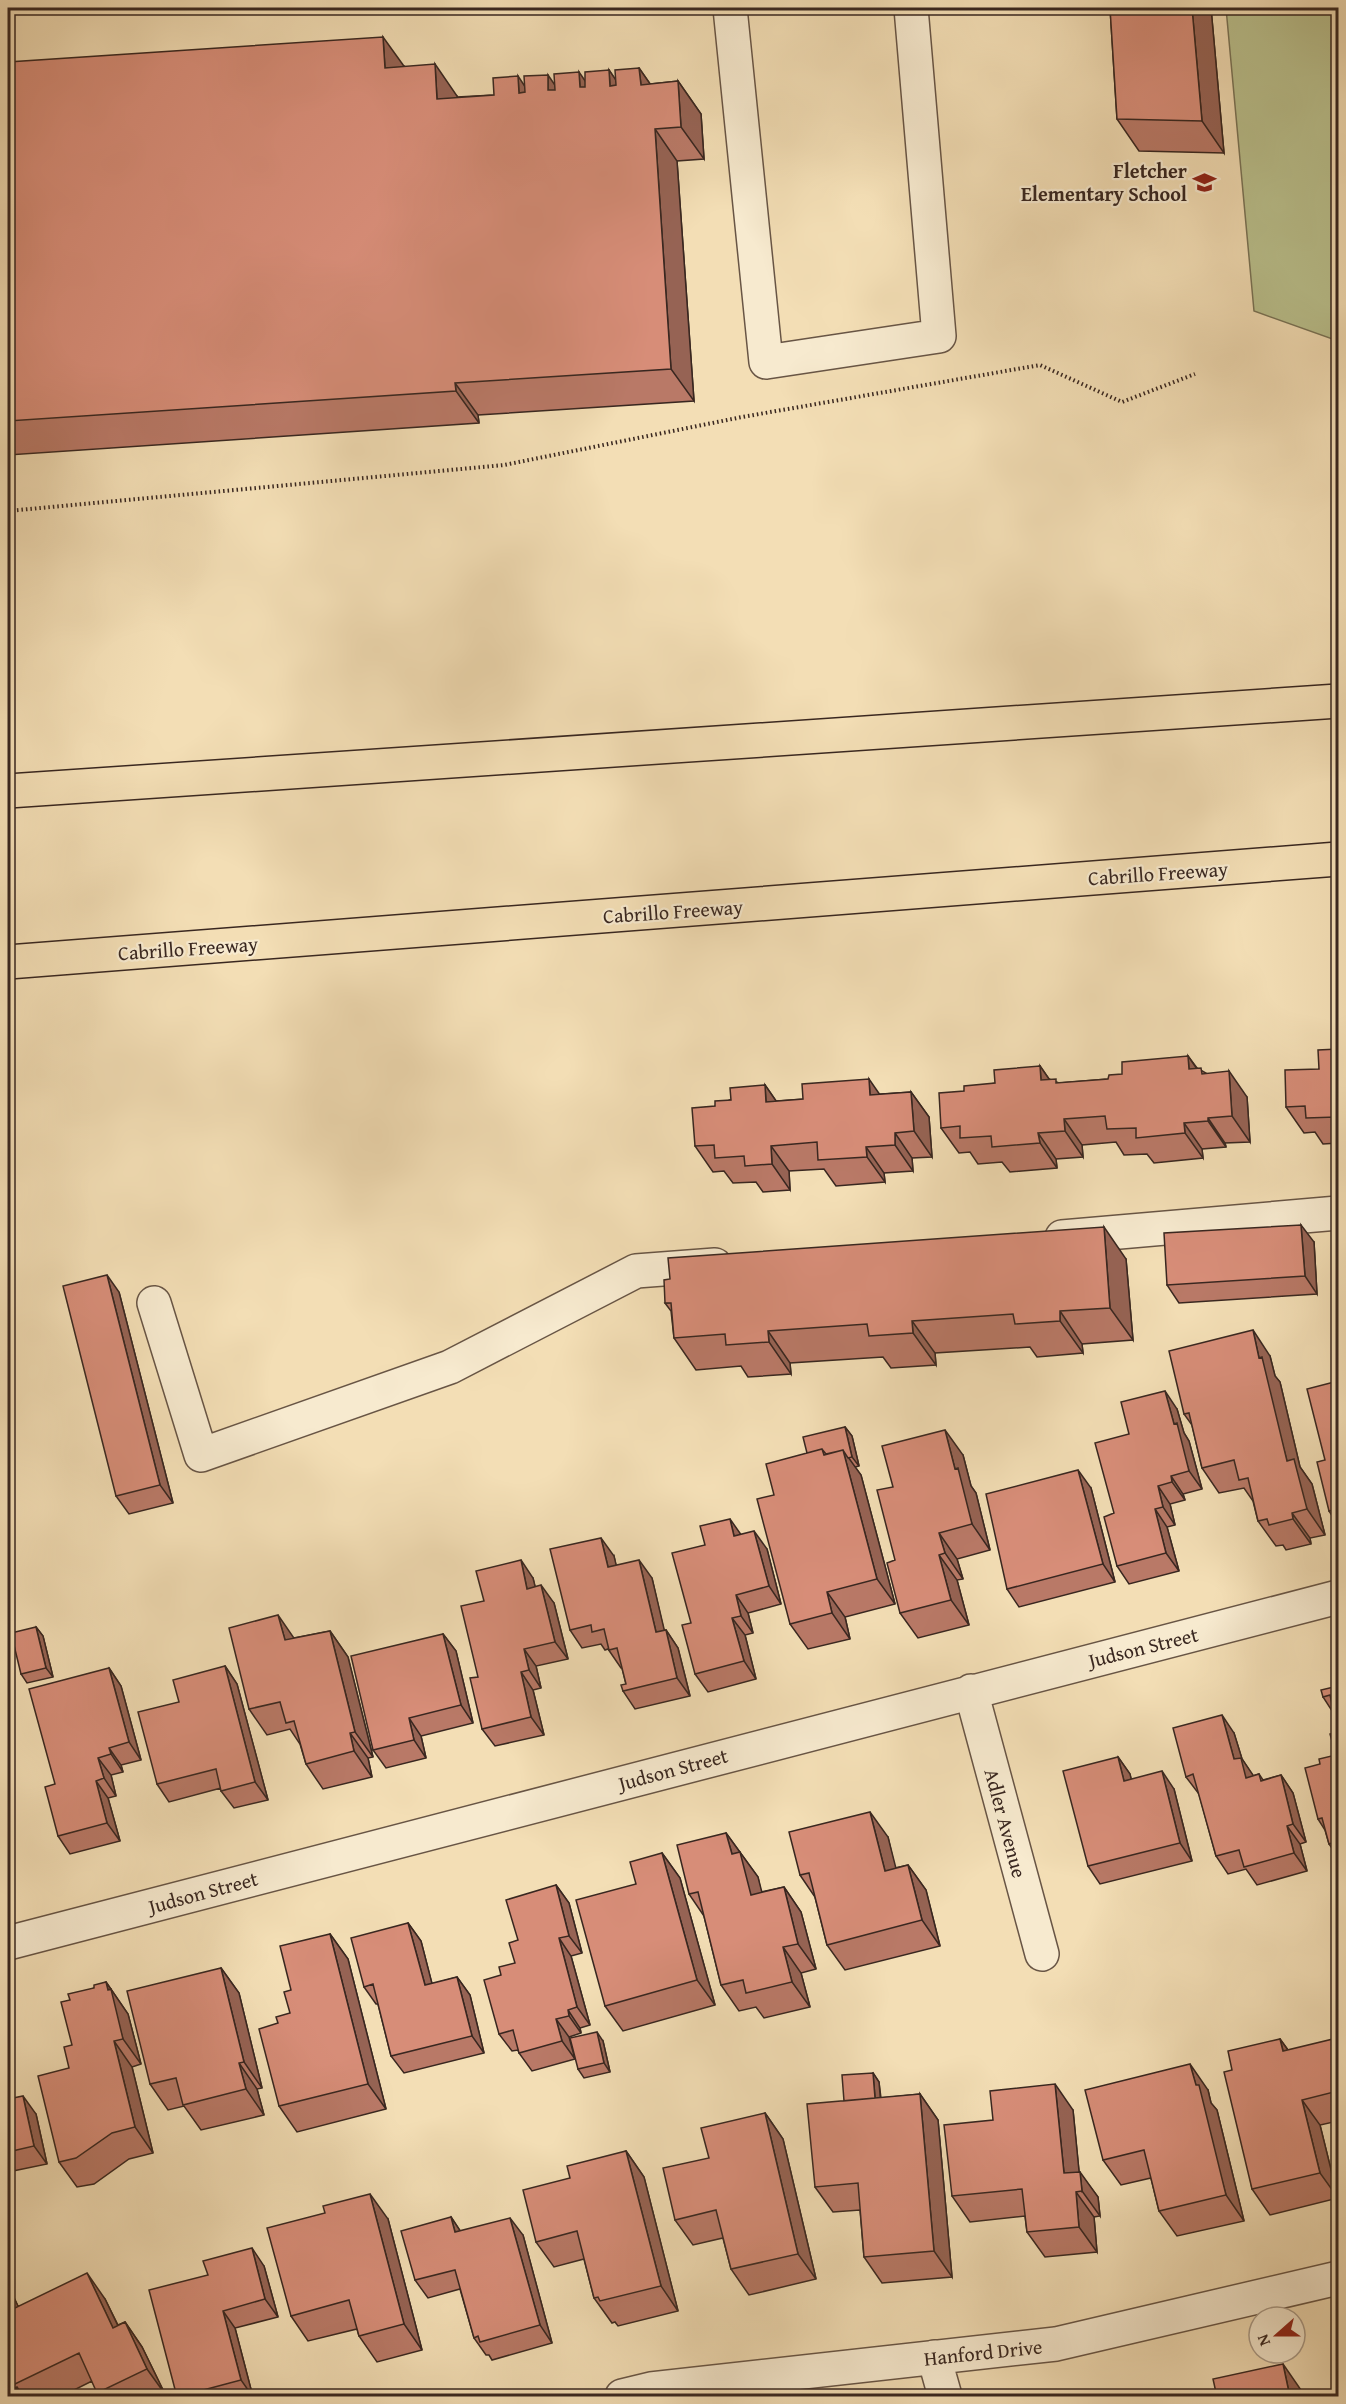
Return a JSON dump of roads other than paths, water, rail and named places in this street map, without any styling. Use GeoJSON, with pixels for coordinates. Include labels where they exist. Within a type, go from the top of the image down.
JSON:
{"type":"FeatureCollection","features":[{"type":"Feature","properties":{"kind":"highway"},"geometry":{"type":"LineString","coordinates":[[8,790],[1338,701]]}},
{"type":"Feature","properties":{"kind":"highway","name":"Cabrillo Freeway"},"geometry":{"type":"LineString","coordinates":[[8,962],[1338,859]]}},
{"type":"Feature","properties":{"kind":"street"},"geometry":{"type":"LineString","coordinates":[[730,8],[766,362],[939,336],[911,8]]}},
{"type":"Feature","properties":{"kind":"street"},"geometry":{"type":"LineString","coordinates":[[1028,1240],[1338,1213]]}},
{"type":"Feature","properties":{"kind":"street"},"geometry":{"type":"LineString","coordinates":[[154,1304],[201,1455],[450,1367],[636,1271],[744,1263]]}},
{"type":"Feature","properties":{"kind":"street","name":"Judson Street"},"geometry":{"type":"LineString","coordinates":[[8,1943],[1338,1597]]}},
{"type":"Feature","properties":{"kind":"street","name":"Adler Avenue"},"geometry":{"type":"LineString","coordinates":[[971,1691],[1042,1954]]}},
{"type":"Feature","properties":{"kind":"street","name":"Hanford Drive"},"geometry":{"type":"LineString","coordinates":[[622,2397],[651,2389],[1056,2344],[1338,2278]]}},
{"type":"Feature","properties":{"kind":"street"},"geometry":{"type":"LineString","coordinates":[[934,2357],[945,2397]]}},
{"type":"Feature","properties":{"kind":"place","name":"Fletcher Elementary School"},"geometry":{"type":"Point","coordinates":[1205,182]}}]}
